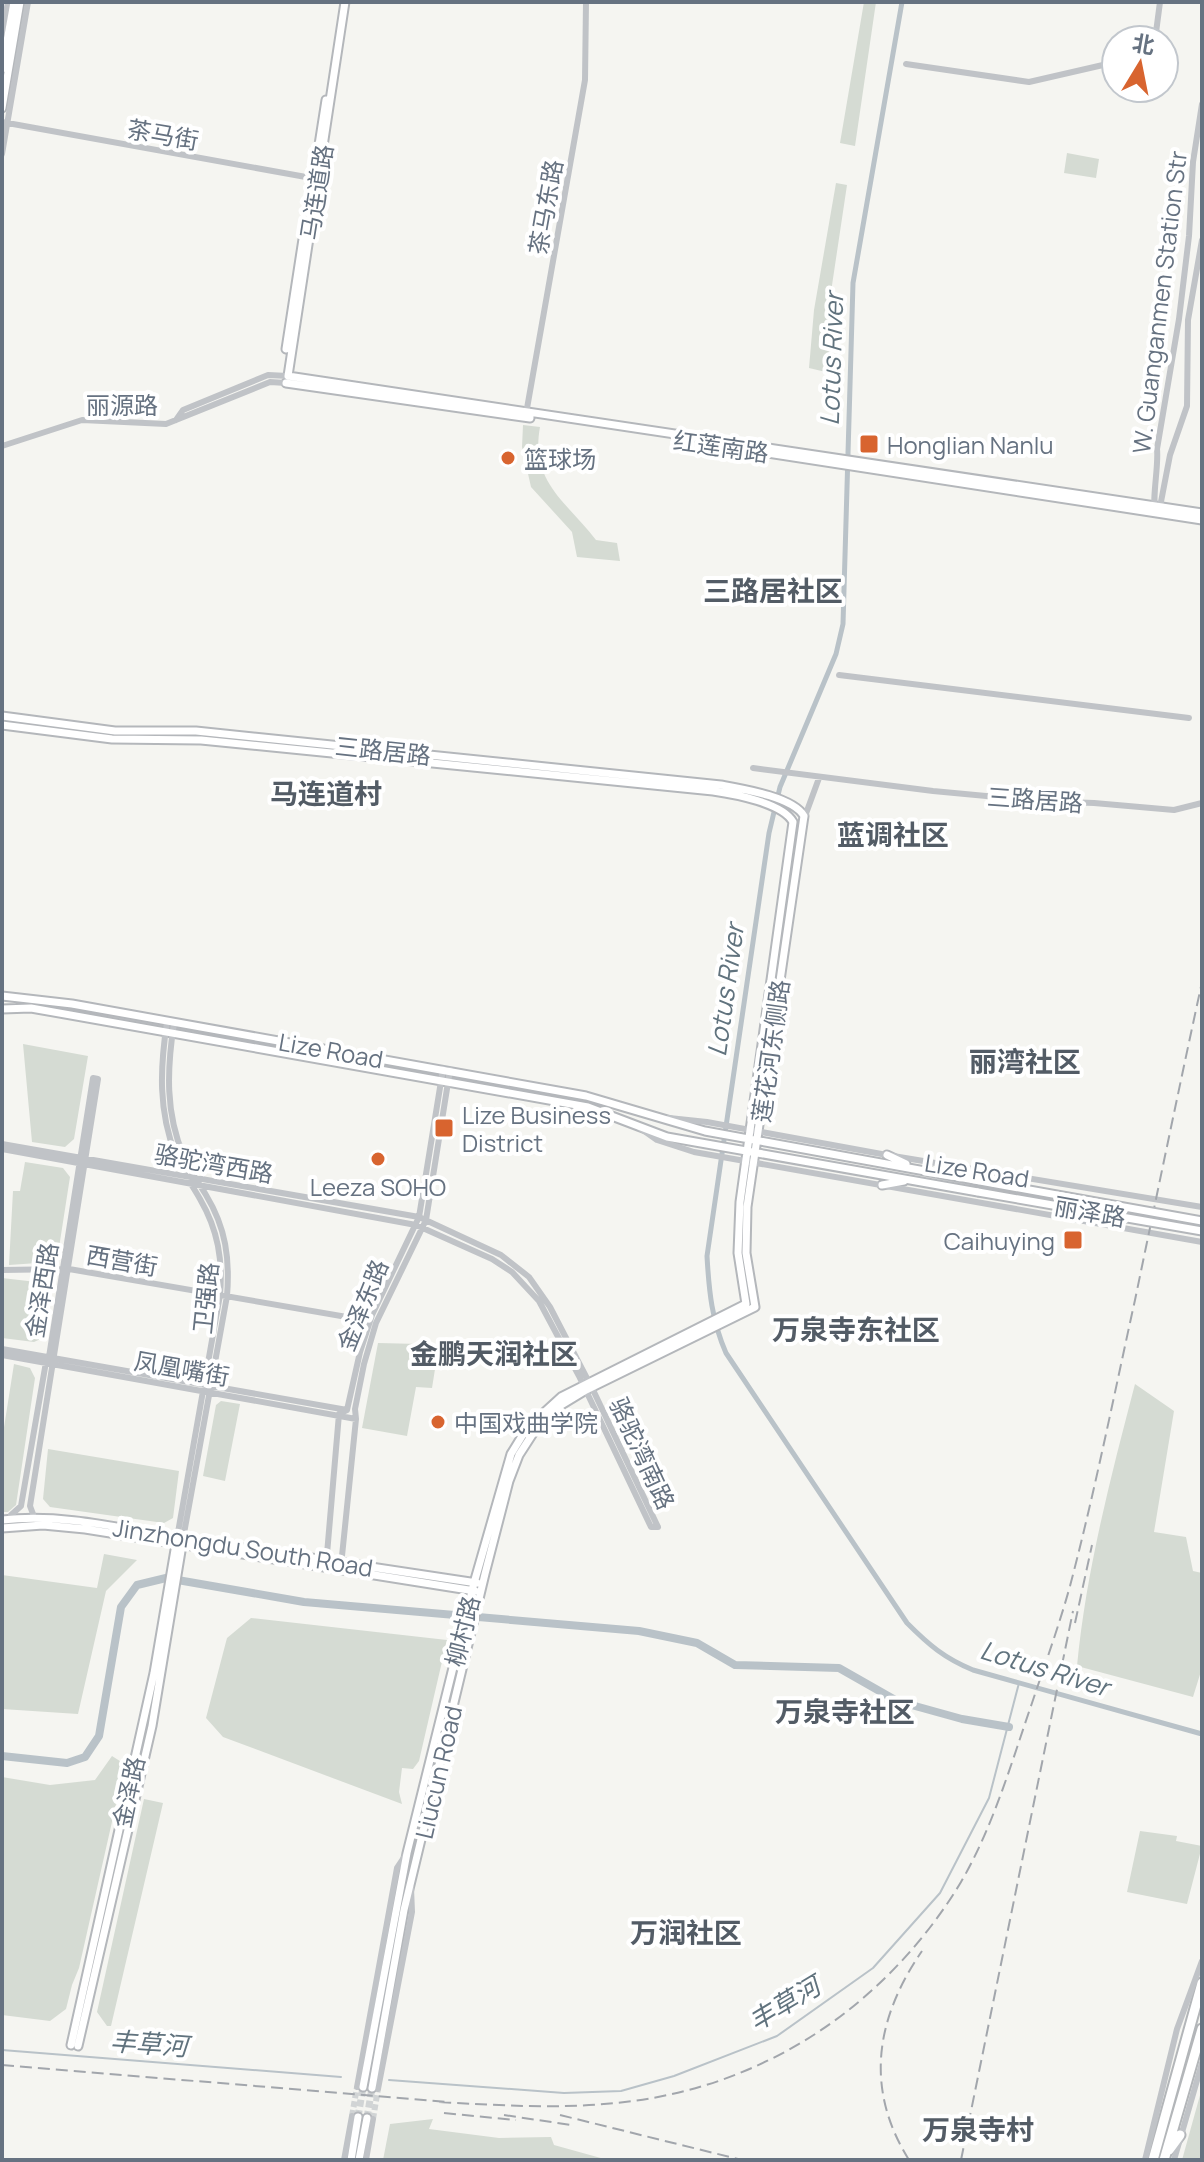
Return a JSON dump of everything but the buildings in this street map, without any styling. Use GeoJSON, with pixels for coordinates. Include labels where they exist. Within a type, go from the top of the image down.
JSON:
{"type":"FeatureCollection","features":[{"type":"Feature","properties":{"kind":"highway"},"geometry":{"type":"LineString","coordinates":[[1153,2160],[1202,1973]]}},
{"type":"Feature","properties":{"kind":"highway"},"geometry":{"type":"LineString","coordinates":[[1167,2159],[1202,2029]]}},
{"type":"Feature","properties":{"kind":"highway"},"geometry":{"type":"LineString","coordinates":[[1167,2159],[1180,2135]]}},
{"type":"Feature","properties":{"kind":"main road"},"geometry":{"type":"LineString","coordinates":[[2,69],[14,2]]}},
{"type":"Feature","properties":{"kind":"main road"},"geometry":{"type":"LineString","coordinates":[[2,108],[20,2]]}},
{"type":"Feature","properties":{"kind":"main road","name":"马连道路"},"geometry":{"type":"LineString","coordinates":[[285,379],[343,2]]}},
{"type":"Feature","properties":{"kind":"main road","name":"红莲南路"},"geometry":{"type":"LineString","coordinates":[[285,379],[1156,508]]}},
{"type":"Feature","properties":{"kind":"main road"},"geometry":{"type":"LineString","coordinates":[[850,462],[865,461],[1202,513]]}},
{"type":"Feature","properties":{"kind":"main road"},"geometry":{"type":"LineString","coordinates":[[1156,508],[1202,520]]}},
{"type":"Feature","properties":{"kind":"main road","name":"三路居路"},"geometry":{"type":"LineString","coordinates":[[2,716],[115,731],[185,730],[721,785],[761,798]]}},
{"type":"Feature","properties":{"kind":"main road","name":"三路居路"},"geometry":{"type":"LineString","coordinates":[[2,725],[112,739],[201,740],[761,798]]}},
{"type":"Feature","properties":{"kind":"main road"},"geometry":{"type":"LineString","coordinates":[[761,798],[788,803],[799,809],[804,818]]}},
{"type":"Feature","properties":{"kind":"main road"},"geometry":{"type":"LineString","coordinates":[[761,798],[785,812],[793,822]]}},
{"type":"Feature","properties":{"kind":"main road","name":"莲花河东侧路"},"geometry":{"type":"LineString","coordinates":[[751,1130],[804,818]]}},
{"type":"Feature","properties":{"kind":"main road","name":"莲花河东侧路"},"geometry":{"type":"LineString","coordinates":[[722,1319],[746,1304],[738,1253],[738,1230],[767,995],[793,822]]}},
{"type":"Feature","properties":{"kind":"main road","name":"Lize Road"},"geometry":{"type":"LineString","coordinates":[[2,996],[72,1004],[586,1096],[705,1131],[980,1181]]}},
{"type":"Feature","properties":{"kind":"main road","name":"Lize Road"},"geometry":{"type":"LineString","coordinates":[[2,1009],[31,1008],[594,1108],[703,1149],[748,1152],[978,1192]]}},
{"type":"Feature","properties":{"kind":"main road"},"geometry":{"type":"LineString","coordinates":[[887,1155],[919,1169]]}},
{"type":"Feature","properties":{"kind":"main road","name":"莲花河东侧路"},"geometry":{"type":"LineString","coordinates":[[722,1319],[755,1307],[746,1233],[747,1161]]}},
{"type":"Feature","properties":{"kind":"main road"},"geometry":{"type":"LineString","coordinates":[[882,1185],[910,1180]]}},
{"type":"Feature","properties":{"kind":"main road","name":"丽泽路"},"geometry":{"type":"LineString","coordinates":[[980,1181],[1202,1221]]}},
{"type":"Feature","properties":{"kind":"main road","name":"丽泽路"},"geometry":{"type":"LineString","coordinates":[[978,1192],[1202,1231]]}},
{"type":"Feature","properties":{"kind":"main road"},"geometry":{"type":"LineString","coordinates":[[478,1587],[509,1481],[524,1445],[549,1415],[587,1386],[722,1319]]}},
{"type":"Feature","properties":{"kind":"main road","name":"Jinzhongdu South Road"},"geometry":{"type":"LineString","coordinates":[[2,1520],[61,1518],[180,1542],[478,1587]]}},
{"type":"Feature","properties":{"kind":"main road"},"geometry":{"type":"LineString","coordinates":[[2,1528],[70,1527],[180,1542]]}},
{"type":"Feature","properties":{"kind":"main road","name":"金泽路"},"geometry":{"type":"LineString","coordinates":[[74,2045],[180,1542]]}},
{"type":"Feature","properties":{"kind":"main road","name":"柳村路"},"geometry":{"type":"LineString","coordinates":[[367,2088],[407,1853],[478,1587]]}},
{"type":"Feature","properties":{"kind":"main road","name":"Liucun Road"},"geometry":{"type":"LineString","coordinates":[[367,2088],[468,1629]]}},
{"type":"Feature","properties":{"kind":"main road"},"geometry":{"type":"LineString","coordinates":[[351,2160],[362,2117]]}},
{"type":"Feature","properties":{"kind":"main road"},"geometry":{"type":"LineString","coordinates":[[359,2160],[362,2117]]}},
{"type":"Feature","properties":{"kind":"street"},"geometry":{"type":"LineString","coordinates":[[2,33],[8,2]]}},
{"type":"Feature","properties":{"kind":"street"},"geometry":{"type":"LineString","coordinates":[[2,154],[4,123],[28,2]]}},
{"type":"Feature","properties":{"kind":"street","name":"茶马东路"},"geometry":{"type":"LineString","coordinates":[[526,415],[585,80],[586,2]]}},
{"type":"Feature","properties":{"kind":"street"},"geometry":{"type":"LineString","coordinates":[[1157,24],[1160,2]]}},
{"type":"Feature","properties":{"kind":"street"},"geometry":{"type":"LineString","coordinates":[[906,64],[1029,82],[1100,66]]}},
{"type":"Feature","properties":{"kind":"street","name":"W. Guanganmen Station Str"},"geometry":{"type":"LineString","coordinates":[[1156,508],[1157,449],[1179,319],[1189,236],[1193,158],[1202,104]]}},
{"type":"Feature","properties":{"kind":"street","name":"茶马街"},"geometry":{"type":"LineString","coordinates":[[4,123],[316,179]]}},
{"type":"Feature","properties":{"kind":"street"},"geometry":{"type":"LineString","coordinates":[[1156,508],[1188,393],[1188,320],[1202,238],[1196,240],[1189,236]]}},
{"type":"Feature","properties":{"kind":"street"},"geometry":{"type":"LineString","coordinates":[[1179,319],[1188,320]]}},
{"type":"Feature","properties":{"kind":"street","name":"丽源路"},"geometry":{"type":"LineString","coordinates":[[2,446],[82,420],[160,424],[176,420],[183,410],[268,375],[285,379]]}},
{"type":"Feature","properties":{"kind":"street"},"geometry":{"type":"LineString","coordinates":[[1161,419],[1176,425],[1181,421]]}},
{"type":"Feature","properties":{"kind":"street"},"geometry":{"type":"LineString","coordinates":[[839,675],[1189,718]]}},
{"type":"Feature","properties":{"kind":"street","name":"三路居路"},"geometry":{"type":"LineString","coordinates":[[753,768],[1024,800],[1167,810],[1202,803]]}},
{"type":"Feature","properties":{"kind":"street"},"geometry":{"type":"LineString","coordinates":[[793,822],[804,818],[819,778]]}},
{"type":"Feature","properties":{"kind":"street","name":"卫强路"},"geometry":{"type":"LineString","coordinates":[[171,1022],[160,1065],[162,1100],[170,1137],[217,1235],[223,1296],[180,1542]]}},
{"type":"Feature","properties":{"kind":"street","name":"金泽东路"},"geometry":{"type":"LineString","coordinates":[[342,1556],[356,1419],[351,1410],[373,1322],[421,1222],[446,1070]]}},
{"type":"Feature","properties":{"kind":"street","name":"金泽西路"},"geometry":{"type":"LineString","coordinates":[[32,1510],[51,1360],[96,1078]]}},
{"type":"Feature","properties":{"kind":"street","name":"Lize Road"},"geometry":{"type":"LineString","coordinates":[[658,1117],[707,1122],[1202,1207]]}},
{"type":"Feature","properties":{"kind":"street","name":"骆驼湾西路"},"geometry":{"type":"LineString","coordinates":[[2,1147],[421,1222]]}},
{"type":"Feature","properties":{"kind":"street","name":"Lize Road"},"geometry":{"type":"LineString","coordinates":[[703,1149],[747,1161],[1202,1242]]}},
{"type":"Feature","properties":{"kind":"street"},"geometry":{"type":"LineString","coordinates":[[1037,1213],[1043,1181]]}},
{"type":"Feature","properties":{"kind":"street","name":"骆驼湾南路"},"geometry":{"type":"LineString","coordinates":[[421,1222],[488,1247],[521,1269],[542,1293],[658,1527],[651,1527],[587,1386]]}},
{"type":"Feature","properties":{"kind":"street","name":"西营街"},"geometry":{"type":"LineString","coordinates":[[2,1270],[66,1269],[373,1322]]}},
{"type":"Feature","properties":{"kind":"street","name":"凤凰嘴街"},"geometry":{"type":"LineString","coordinates":[[2,1352],[356,1419]]}},
{"type":"Feature","properties":{"kind":"street","name":"金泽西路"},"geometry":{"type":"LineString","coordinates":[[11,1515],[21,1506],[51,1360]]}},
{"type":"Feature","properties":{"kind":"street","name":"凤凰嘴街"},"geometry":{"type":"LineString","coordinates":[[207,1389],[351,1410]]}},
{"type":"Feature","properties":{"kind":"street"},"geometry":{"type":"LineString","coordinates":[[327,1554],[339,1414],[351,1410]]}},
{"type":"Feature","properties":{"kind":"street"},"geometry":{"type":"LineString","coordinates":[[1145,2160],[1177,2029],[1199,1982],[1202,1961]]}},
{"type":"Feature","properties":{"kind":"street"},"geometry":{"type":"LineString","coordinates":[[1180,2135],[1202,2063]]}},
{"type":"Feature","properties":{"kind":"street"},"geometry":{"type":"LineString","coordinates":[[344,2160],[362,2117]]}},
{"type":"Feature","properties":{"kind":"street"},"geometry":{"type":"LineString","coordinates":[[362,2117],[366,2160]]}},
{"type":"Feature","properties":{"kind":"shaded area"},"geometry":{"type":"Polygon","coordinates":[[[864,2],[876,2],[855,146],[840,143],[864,2]]]}},
{"type":"Feature","properties":{"kind":"shaded area"},"geometry":{"type":"Polygon","coordinates":[[[1067,153],[1099,159],[1096,178],[1064,173],[1067,153]]]}},
{"type":"Feature","properties":{"kind":"shaded area"},"geometry":{"type":"Polygon","coordinates":[[[836,183],[847,185],[828,312],[830,373],[809,368],[814,310],[836,183]]]}},
{"type":"Feature","properties":{"kind":"shaded area"},"geometry":{"type":"Polygon","coordinates":[[[523,425],[540,427],[540,462],[553,490],[596,540],[617,543],[620,561],[577,557],[572,532],[531,487],[522,447],[523,425]]]}},
{"type":"Feature","properties":{"kind":"shaded area"},"geometry":{"type":"Polygon","coordinates":[[[23,1044],[88,1056],[74,1139],[65,1147],[32,1142],[23,1044]]]}},
{"type":"Feature","properties":{"kind":"shaded area"},"geometry":{"type":"Polygon","coordinates":[[[25,1162],[63,1168],[70,1177],[58,1254],[52,1262],[9,1265],[13,1191],[20,1191],[25,1162]]]}},
{"type":"Feature","properties":{"kind":"shaded area"},"geometry":{"type":"Polygon","coordinates":[[[2,1278],[45,1283],[50,1289],[47,1336],[34,1342],[2,1338],[2,1278]]]}},
{"type":"Feature","properties":{"kind":"shaded area"},"geometry":{"type":"Polygon","coordinates":[[[378,1343],[420,1344],[417,1360],[436,1363],[432,1388],[416,1387],[407,1436],[362,1428],[378,1343]]]}},
{"type":"Feature","properties":{"kind":"shaded area"},"geometry":{"type":"Polygon","coordinates":[[[14,1364],[30,1368],[35,1378],[16,1505],[8,1512],[2,1512],[2,1440],[14,1364]]]}},
{"type":"Feature","properties":{"kind":"shaded area"},"geometry":{"type":"Polygon","coordinates":[[[1135,1384],[1174,1411],[1154,1532],[1186,1537],[1193,1571],[1202,1573],[1202,1668],[1193,1697],[1077,1666],[1093,1559],[1135,1384]]]}},
{"type":"Feature","properties":{"kind":"shaded area"},"geometry":{"type":"Polygon","coordinates":[[[221,1401],[240,1404],[225,1481],[203,1476],[216,1405],[221,1401]]]}},
{"type":"Feature","properties":{"kind":"shaded area"},"geometry":{"type":"Polygon","coordinates":[[[48,1449],[179,1471],[173,1518],[164,1523],[50,1507],[43,1499],[48,1449]]]}},
{"type":"Feature","properties":{"kind":"shaded area"},"geometry":{"type":"Polygon","coordinates":[[[104,1554],[137,1560],[106,1591],[78,1714],[2,1709],[2,1575],[97,1588],[104,1554]]]}},
{"type":"Feature","properties":{"kind":"shaded area"},"geometry":{"type":"Polygon","coordinates":[[[251,1618],[447,1640],[419,1761],[413,1769],[402,1768],[399,1792],[402,1804],[223,1737],[206,1718],[227,1638],[251,1618]]]}},
{"type":"Feature","properties":{"kind":"shaded area"},"geometry":{"type":"Polygon","coordinates":[[[112,1756],[123,1763],[116,1804],[79,1968],[66,2009],[50,2021],[2,2015],[2,1777],[50,1785],[95,1780],[112,1756]]]}},
{"type":"Feature","properties":{"kind":"shaded area"},"geometry":{"type":"Polygon","coordinates":[[[144,1799],[163,1803],[111,2026],[107,2026],[97,2012],[144,1799]]]}},
{"type":"Feature","properties":{"kind":"shaded area"},"geometry":{"type":"Polygon","coordinates":[[[1140,1831],[1177,1836],[1176,1841],[1202,1846],[1187,1904],[1127,1892],[1140,1831]]]}},
{"type":"Feature","properties":{"kind":"shaded area"},"geometry":{"type":"Polygon","coordinates":[[[1202,2088],[1202,2160],[1182,2160],[1202,2088]]]}},
{"type":"Feature","properties":{"kind":"shaded area"},"geometry":{"type":"Polygon","coordinates":[[[433,2119],[429,2129],[499,2138],[551,2137],[554,2145],[608,2160],[383,2160],[390,2124],[433,2119]]]}},
{"type":"Feature","properties":{"kind":"waterway","name":"Lotus River"},"geometry":{"type":"LineString","coordinates":[[902,2],[853,283],[843,624],[836,654],[780,787],[769,833],[707,1256],[712,1306],[726,1353],[907,1623],[923,1638],[945,1656],[973,1670],[1202,1734]]}},
{"type":"Feature","properties":{"kind":"waterway"},"geometry":{"type":"LineString","coordinates":[[2,1756],[67,1763],[85,1757],[99,1736],[121,1607],[137,1585],[166,1578],[304,1602],[639,1631],[697,1643],[735,1665],[839,1668],[897,1701],[962,1719],[1009,1727]]}},
{"type":"Feature","properties":{"kind":"waterway","name":"丰草河"},"geometry":{"type":"LineString","coordinates":[[389,2080],[564,2093],[621,2091],[674,2076],[777,2036],[873,1968],[940,1893],[989,1798],[1019,1683]]}},
{"type":"Feature","properties":{"kind":"waterway","name":"丰草河"},"geometry":{"type":"LineString","coordinates":[[2,2050],[341,2077]]}},
{"type":"Feature","properties":{"kind":"tunnel"},"geometry":{"type":"LineString","coordinates":[[352,2116],[357,2087]]}},
{"type":"Feature","properties":{"kind":"tunnel"},"geometry":{"type":"LineString","coordinates":[[358,2117],[363,2087]]}},
{"type":"Feature","properties":{"kind":"tunnel"},"geometry":{"type":"LineString","coordinates":[[367,2118],[372,2088]]}},
{"type":"Feature","properties":{"kind":"tunnel"},"geometry":{"type":"LineString","coordinates":[[373,2119],[378,2089]]}},
{"type":"Feature","properties":{"kind":"railway"},"geometry":{"type":"LineString","coordinates":[[439,2102],[526,2106],[608,2104],[649,2099],[730,2077],[800,2044],[854,2006],[902,1961],[943,1910],[961,1882],[992,1817],[1070,1586],[1104,1443],[1202,982]]}},
{"type":"Feature","properties":{"kind":"railway"},"geometry":{"type":"LineString","coordinates":[[1075,1623],[1092,1545]]}},
{"type":"Feature","properties":{"kind":"railway"},"geometry":{"type":"LineString","coordinates":[[961,2160],[1073,1611]]}},
{"type":"Feature","properties":{"kind":"railway"},"geometry":{"type":"LineString","coordinates":[[909,2160],[886,2106],[881,2080],[881,2054],[894,2002],[922,1951]]}},
{"type":"Feature","properties":{"kind":"railway"},"geometry":{"type":"LineString","coordinates":[[2,2065],[448,2102]]}},
{"type":"Feature","properties":{"kind":"railway"},"geometry":{"type":"LineString","coordinates":[[444,2113],[516,2120]]}},
{"type":"Feature","properties":{"kind":"railway"},"geometry":{"type":"LineString","coordinates":[[504,2115],[571,2125]]}},
{"type":"Feature","properties":{"kind":"railway"},"geometry":{"type":"LineString","coordinates":[[560,2115],[742,2160]]}},
{"type":"Feature","properties":{"kind":"place","name":"Honglian Nanlu"},"geometry":{"type":"Point","coordinates":[869,444]}},
{"type":"Feature","properties":{"kind":"place","name":"篮球场"},"geometry":{"type":"Point","coordinates":[508,458]}},
{"type":"Feature","properties":{"kind":"place","name":"Lize Business District"},"geometry":{"type":"Point","coordinates":[444,1128]}},
{"type":"Feature","properties":{"kind":"place","name":"Leeza SOHO"},"geometry":{"type":"Point","coordinates":[378,1159]}},
{"type":"Feature","properties":{"kind":"place","name":"Caihuying"},"geometry":{"type":"Point","coordinates":[1073,1240]}},
{"type":"Feature","properties":{"kind":"place","name":"中国戏曲学院"},"geometry":{"type":"Point","coordinates":[438,1422]}},
{"type":"Feature","properties":{"kind":"district","name":"三路居社区"},"geometry":{"type":"Point","coordinates":[773,590]}},
{"type":"Feature","properties":{"kind":"district","name":"马连道村"},"geometry":{"type":"Point","coordinates":[326,793]}},
{"type":"Feature","properties":{"kind":"district","name":"蓝调社区"},"geometry":{"type":"Point","coordinates":[893,834]}},
{"type":"Feature","properties":{"kind":"district","name":"丽湾社区"},"geometry":{"type":"Point","coordinates":[1025,1061]}},
{"type":"Feature","properties":{"kind":"district","name":"万泉寺东社区"},"geometry":{"type":"Point","coordinates":[856,1329]}},
{"type":"Feature","properties":{"kind":"district","name":"金鹏天润社区"},"geometry":{"type":"Point","coordinates":[494,1353]}},
{"type":"Feature","properties":{"kind":"district","name":"万泉寺社区"},"geometry":{"type":"Point","coordinates":[845,1711]}},
{"type":"Feature","properties":{"kind":"district","name":"万润社区"},"geometry":{"type":"Point","coordinates":[686,1932]}},
{"type":"Feature","properties":{"kind":"district","name":"万泉寺村"},"geometry":{"type":"Point","coordinates":[978,2129]}}]}
